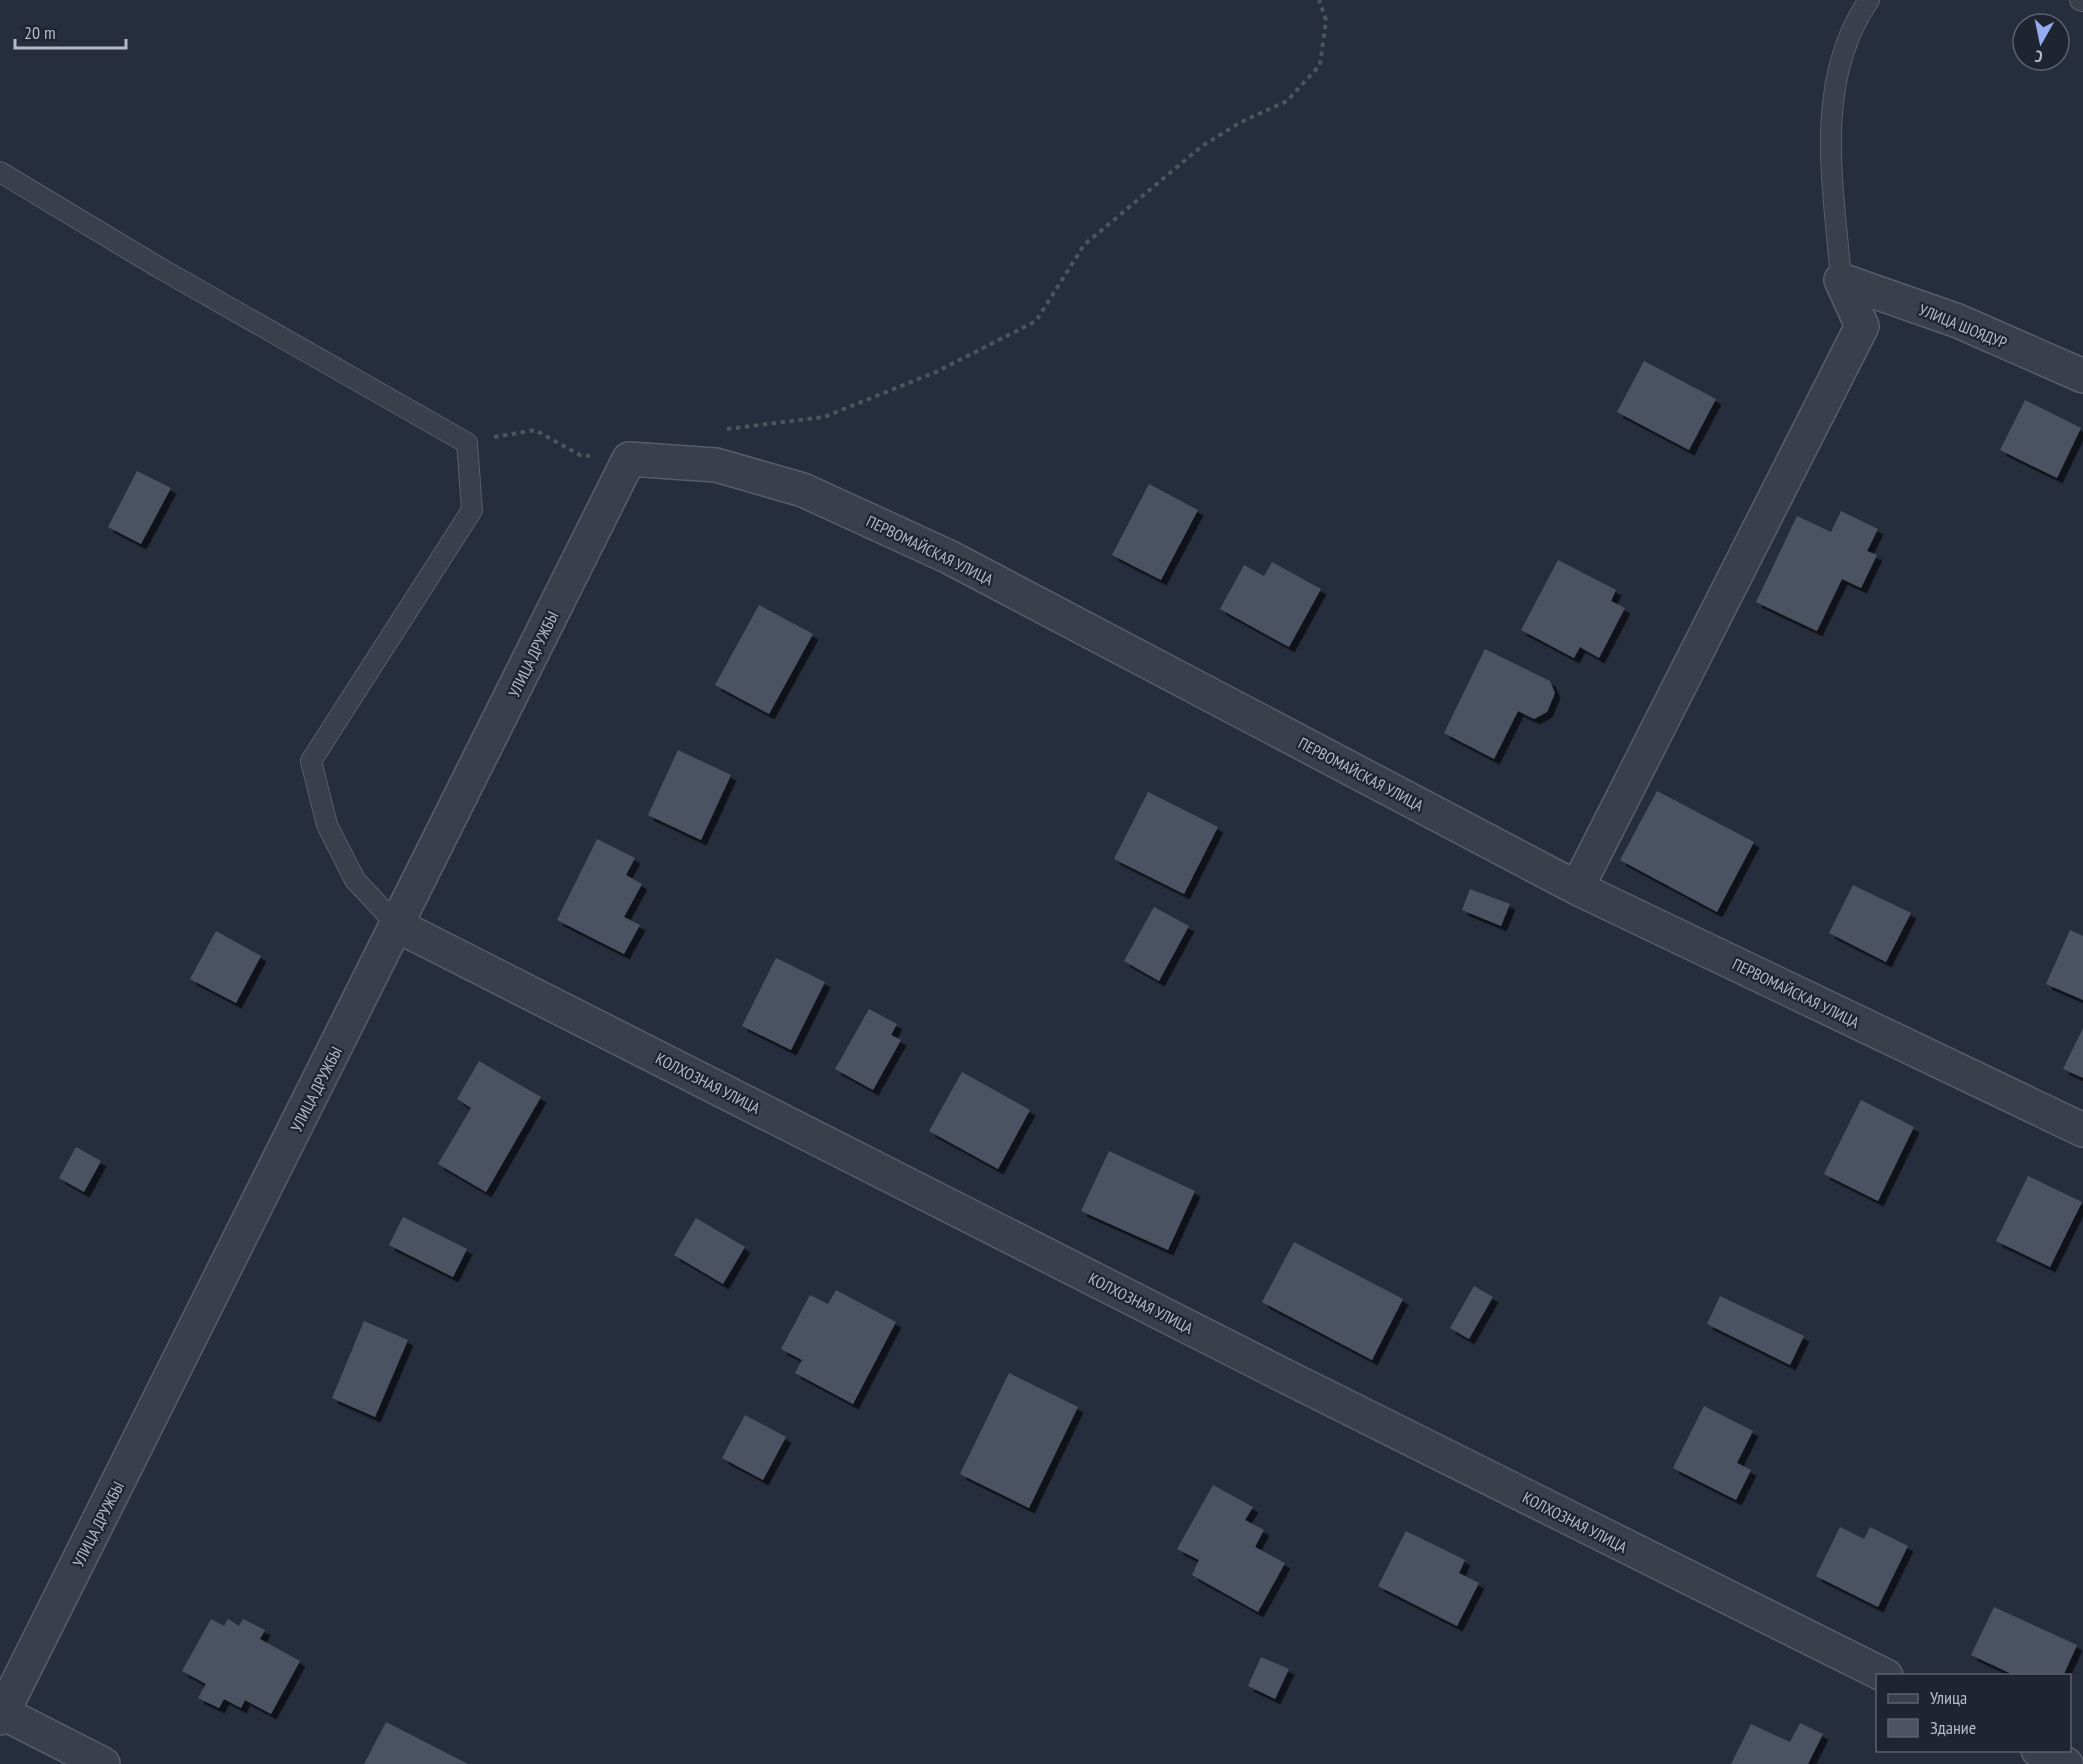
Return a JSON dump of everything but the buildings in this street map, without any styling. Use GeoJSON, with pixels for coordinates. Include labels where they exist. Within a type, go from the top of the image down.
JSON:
{"type":"FeatureCollection","features":[{"type":"Feature","properties":{"kind":"street","name":"УЛИЦА ШОЯДУР"},"geometry":{"type":"LineString","coordinates":[[1841,280],[1958,321],[2083,376]]}},
{"type":"Feature","properties":{"kind":"street"},"geometry":{"type":"LineString","coordinates":[[1577,888],[1862,326],[1841,280]]}},
{"type":"Feature","properties":{"kind":"street","name":"ПЕРВОМАЙСКАЯ УЛИЦА"},"geometry":{"type":"LineString","coordinates":[[629,459],[716,465],[803,490],[950,557],[1577,888],[2083,1130]]}},
{"type":"Feature","properties":{"kind":"street","name":"УЛИЦА ДРУЖБЫ"},"geometry":{"type":"LineString","coordinates":[[1,1716],[398,926],[629,459]]}},
{"type":"Feature","properties":{"kind":"street","name":"КОЛХОЗНАЯ УЛИЦА"},"geometry":{"type":"LineString","coordinates":[[398,926],[1291,1380],[1882,1674]]}},
{"type":"Feature","properties":{"kind":"street"},"geometry":{"type":"LineString","coordinates":[[1,1716],[104,1764]]}},
{"type":"Feature","properties":{"kind":"street"},"geometry":{"type":"LineString","coordinates":[[2042,1752],[2066,1764]]}},
{"type":"Feature","properties":{"kind":"lane"},"geometry":{"type":"LineString","coordinates":[[1841,280],[1830,147],[1834,81],[1845,47],[1869,0]]}},
{"type":"Feature","properties":{"kind":"lane"},"geometry":{"type":"LineString","coordinates":[[0,172],[158,267],[467,443],[472,510],[311,761],[327,825],[355,880],[398,926]]}},
{"type":"Feature","properties":{"kind":"path"},"geometry":{"type":"LineString","coordinates":[[724,430],[824,417],[936,372],[1036,321],[1084,245],[1202,146],[1241,122],[1287,101],[1320,65],[1326,20],[1319,0]]}},
{"type":"Feature","properties":{"kind":"path"},"geometry":{"type":"LineString","coordinates":[[467,443],[535,430],[580,455],[629,459]]}}]}
